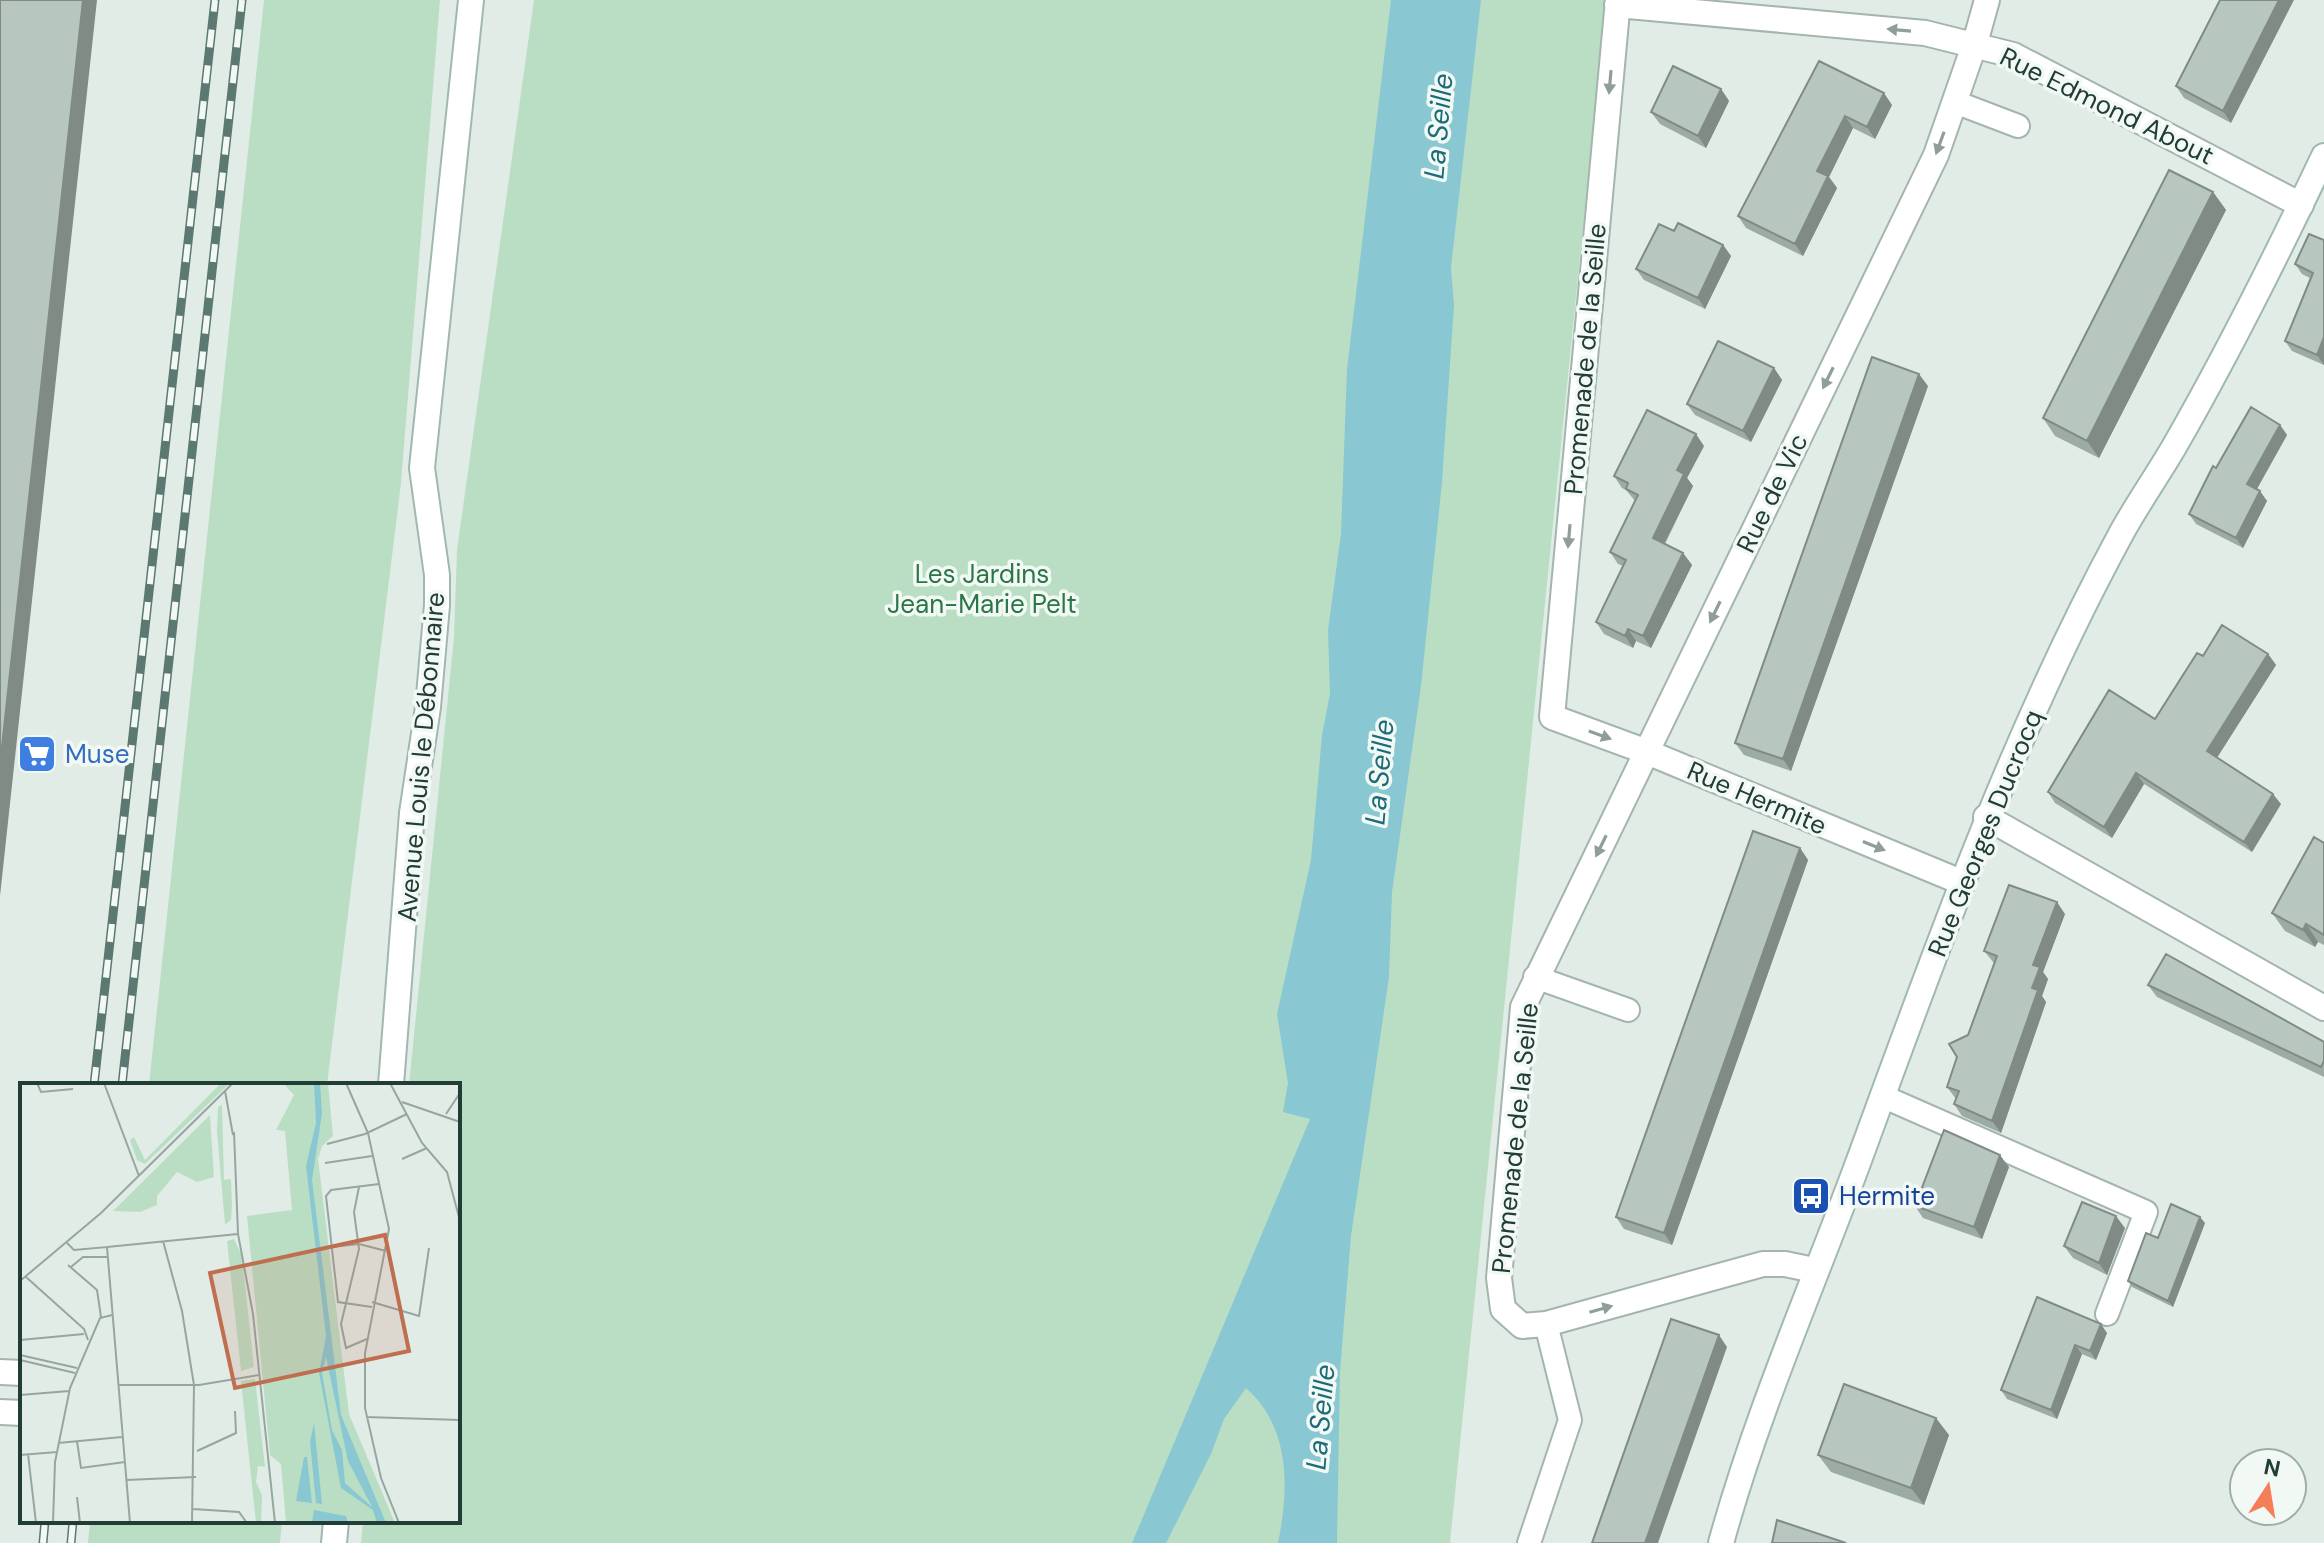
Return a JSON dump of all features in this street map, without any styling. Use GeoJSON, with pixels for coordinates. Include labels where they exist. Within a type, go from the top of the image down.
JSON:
{"type":"FeatureCollection","features":[{"type":"Feature","properties":{"kind":"street","name":"Avenue Louis le Débonnaire"},"geometry":{"type":"LineString","coordinates":[[391,1083],[412,813],[428,707],[437,605],[437,575],[422,468],[471,0]]}},
{"type":"Feature","properties":{"kind":"street","name":"Rue de Vic"},"geometry":{"type":"LineString","coordinates":[[1535,977],[1936,155],[1987,0]]}},
{"type":"Feature","properties":{"kind":"street","name":"Rue Edmond About"},"geometry":{"type":"LineString","coordinates":[[1618,2],[1925,33],[1975,43],[2013,55],[2301,205]]}},
{"type":"Feature","properties":{"kind":"street","name":"Promenade de la Seille"},"geometry":{"type":"LineString","coordinates":[[1552,717],[1618,2]]}},
{"type":"Feature","properties":{"kind":"street","name":"Rue Georges Ducrocq"},"geometry":{"type":"LineString","coordinates":[[1721,1543],[1750,1441],[1986,817],[2122,532],[2197,406],[2324,156]]}},
{"type":"Feature","properties":{"kind":"street","name":"Rue Hermite"},"geometry":{"type":"LineString","coordinates":[[1552,717],[1647,752],[1961,882]]}},
{"type":"Feature","properties":{"kind":"street"},"geometry":{"type":"LineString","coordinates":[[1986,817],[2324,1008]]}},
{"type":"Feature","properties":{"kind":"street","name":"Promenade de la Seille"},"geometry":{"type":"LineString","coordinates":[[1535,977],[1523,1007],[1499,1278],[1503,1309],[1522,1326],[1546,1324],[1763,1264],[1785,1264],[1814,1270]]}},
{"type":"Feature","properties":{"kind":"street"},"geometry":{"type":"LineString","coordinates":[[0,1372],[20,1373]]}},
{"type":"Feature","properties":{"kind":"street"},"geometry":{"type":"LineString","coordinates":[[0,1412],[20,1413]]}},
{"type":"Feature","properties":{"kind":"street"},"geometry":{"type":"LineString","coordinates":[[334,1543],[336,1523]]}},
{"type":"Feature","properties":{"kind":"lane"},"geometry":{"type":"LineString","coordinates":[[1955,102],[2018,126]]}},
{"type":"Feature","properties":{"kind":"lane"},"geometry":{"type":"LineString","coordinates":[[1535,977],[1628,1010]]}},
{"type":"Feature","properties":{"kind":"lane"},"geometry":{"type":"LineString","coordinates":[[1882,1096],[2146,1212],[2107,1314]]}},
{"type":"Feature","properties":{"kind":"lane"},"geometry":{"type":"LineString","coordinates":[[1529,1543],[1570,1420],[1546,1324]]}},
{"type":"Feature","properties":{"kind":"green space"},"geometry":{"type":"Polygon","coordinates":[[[264,0],[440,0],[401,483],[327,1083],[149,1083],[264,0]]]}},
{"type":"Feature","properties":{"kind":"green space","name":"Les Jardins Jean-Marie Pelt"},"geometry":{"type":"Polygon","coordinates":[[[534,0],[1606,0],[1450,1543],[361,1543],[363,1523],[460,1523],[460,1083],[409,1083],[454,637],[457,550],[534,0]]]}},
{"type":"Feature","properties":{"kind":"green space"},"geometry":{"type":"Polygon","coordinates":[[[90,1523],[282,1523],[280,1543],[88,1543],[90,1523]]]}},
{"type":"Feature","properties":{"kind":"water","name":"La Seille"},"geometry":{"type":"Polygon","coordinates":[[[1391,0],[1481,0],[1451,268],[1454,305],[1442,482],[1421,686],[1392,892],[1389,977],[1351,1236],[1340,1371],[1337,1543],[1278,1543],[1285,1481],[1279,1440],[1261,1404],[1246,1388],[1224,1419],[1211,1454],[1166,1543],[1132,1543],[1310,1119],[1283,1112],[1288,1083],[1277,1014],[1311,860],[1322,735],[1330,694],[1328,630],[1341,534],[1347,369],[1391,0]]]}},
{"type":"Feature","properties":{"kind":"building"},"geometry":{"type":"Polygon","coordinates":[[[0,0],[83,0],[0,765],[0,0]]]}},
{"type":"Feature","properties":{"kind":"building"},"geometry":{"type":"Polygon","coordinates":[[[2220,0],[2279,0],[2223,111],[2176,86],[2220,0]]]}},
{"type":"Feature","properties":{"kind":"building"},"geometry":{"type":"Polygon","coordinates":[[[1819,61],[1884,93],[1867,127],[1845,116],[1817,171],[1828,176],[1795,244],[1738,216],[1819,61]]]}},
{"type":"Feature","properties":{"kind":"building"},"geometry":{"type":"Polygon","coordinates":[[[1673,66],[1721,89],[1698,136],[1651,112],[1673,66]]]}},
{"type":"Feature","properties":{"kind":"building"},"geometry":{"type":"Polygon","coordinates":[[[2169,170],[2213,192],[2087,441],[2043,418],[2169,170]]]}},
{"type":"Feature","properties":{"kind":"building"},"geometry":{"type":"Polygon","coordinates":[[[1678,223],[1723,245],[1698,298],[1636,269],[1659,224],[1674,231],[1678,223]]]}},
{"type":"Feature","properties":{"kind":"building"},"geometry":{"type":"Polygon","coordinates":[[[2309,234],[2324,240],[2324,337],[2317,355],[2285,341],[2313,273],[2295,264],[2309,234]]]}},
{"type":"Feature","properties":{"kind":"building"},"geometry":{"type":"Polygon","coordinates":[[[1718,341],[1774,368],[1743,431],[1687,404],[1718,341]]]}},
{"type":"Feature","properties":{"kind":"building"},"geometry":{"type":"Polygon","coordinates":[[[1872,357],[1919,374],[1783,759],[1735,743],[1872,357]]]}},
{"type":"Feature","properties":{"kind":"building"},"geometry":{"type":"Polygon","coordinates":[[[2251,407],[2280,425],[2247,484],[2260,491],[2236,538],[2189,514],[2213,466],[2216,468],[2251,407]]]}},
{"type":"Feature","properties":{"kind":"building"},"geometry":{"type":"Polygon","coordinates":[[[1647,410],[1696,434],[1677,470],[1684,474],[1653,538],[1683,553],[1643,636],[1628,629],[1625,636],[1596,622],[1626,560],[1610,552],[1638,495],[1626,489],[1628,483],[1614,476],[1647,410]]]}},
{"type":"Feature","properties":{"kind":"building"},"geometry":{"type":"Polygon","coordinates":[[[2222,625],[2268,654],[2207,751],[2273,794],[2244,842],[2136,773],[2104,827],[2048,792],[2109,690],[2155,719],[2197,653],[2203,656],[2222,625]]]}},
{"type":"Feature","properties":{"kind":"building"},"geometry":{"type":"Polygon","coordinates":[[[1753,831],[1800,848],[1664,1233],[1616,1217],[1753,831]]]}},
{"type":"Feature","properties":{"kind":"building"},"geometry":{"type":"Polygon","coordinates":[[[2314,837],[2324,843],[2324,935],[2306,924],[2303,930],[2272,913],[2314,837]]]}},
{"type":"Feature","properties":{"kind":"building"},"geometry":{"type":"Polygon","coordinates":[[[2009,885],[2057,902],[2033,965],[2040,967],[2032,988],[2038,990],[1992,1121],[1954,1104],[1959,1091],[1947,1087],[1957,1057],[1949,1044],[1968,1035],[1997,956],[1984,951],[2009,885]]]}},
{"type":"Feature","properties":{"kind":"building"},"geometry":{"type":"Polygon","coordinates":[[[2166,954],[2324,1042],[2321,1067],[2148,985],[2166,954]]]}},
{"type":"Feature","properties":{"kind":"building"},"geometry":{"type":"Polygon","coordinates":[[[1944,1130],[2000,1155],[1974,1227],[1915,1206],[1944,1130]]]}},
{"type":"Feature","properties":{"kind":"building"},"geometry":{"type":"Polygon","coordinates":[[[2082,1202],[2116,1216],[2099,1263],[2064,1246],[2082,1202]]]}},
{"type":"Feature","properties":{"kind":"building"},"geometry":{"type":"Polygon","coordinates":[[[2171,1204],[2200,1217],[2168,1301],[2128,1281],[2146,1233],[2158,1238],[2171,1204]]]}},
{"type":"Feature","properties":{"kind":"building"},"geometry":{"type":"Polygon","coordinates":[[[2037,1297],[2101,1324],[2090,1351],[2075,1345],[2051,1410],[2001,1390],[2037,1297]]]}},
{"type":"Feature","properties":{"kind":"building"},"geometry":{"type":"Polygon","coordinates":[[[1671,1319],[1719,1335],[1645,1543],[1592,1543],[1671,1319]]]}},
{"type":"Feature","properties":{"kind":"building"},"geometry":{"type":"Polygon","coordinates":[[[1844,1384],[1936,1418],[1911,1488],[1818,1455],[1844,1384]]]}},
{"type":"Feature","properties":{"kind":"building"},"geometry":{"type":"Polygon","coordinates":[[[1777,1520],[1846,1543],[1772,1543],[1777,1520]]]}},
{"type":"Feature","properties":{"kind":"railway"},"geometry":{"type":"LineString","coordinates":[[94,1083],[215,0]]}},
{"type":"Feature","properties":{"kind":"railway"},"geometry":{"type":"LineString","coordinates":[[122,1083],[242,0]]}},
{"type":"Feature","properties":{"kind":"railway"},"geometry":{"type":"LineString","coordinates":[[43,1543],[45,1523]]}},
{"type":"Feature","properties":{"kind":"railway"},"geometry":{"type":"LineString","coordinates":[[71,1543],[73,1523]]}},
{"type":"Feature","properties":{"kind":"place","name":"Muse"},"geometry":{"type":"Point","coordinates":[37,754]}},
{"type":"Feature","properties":{"kind":"place","name":"Hermite"},"geometry":{"type":"Point","coordinates":[1811,1196]}}]}
